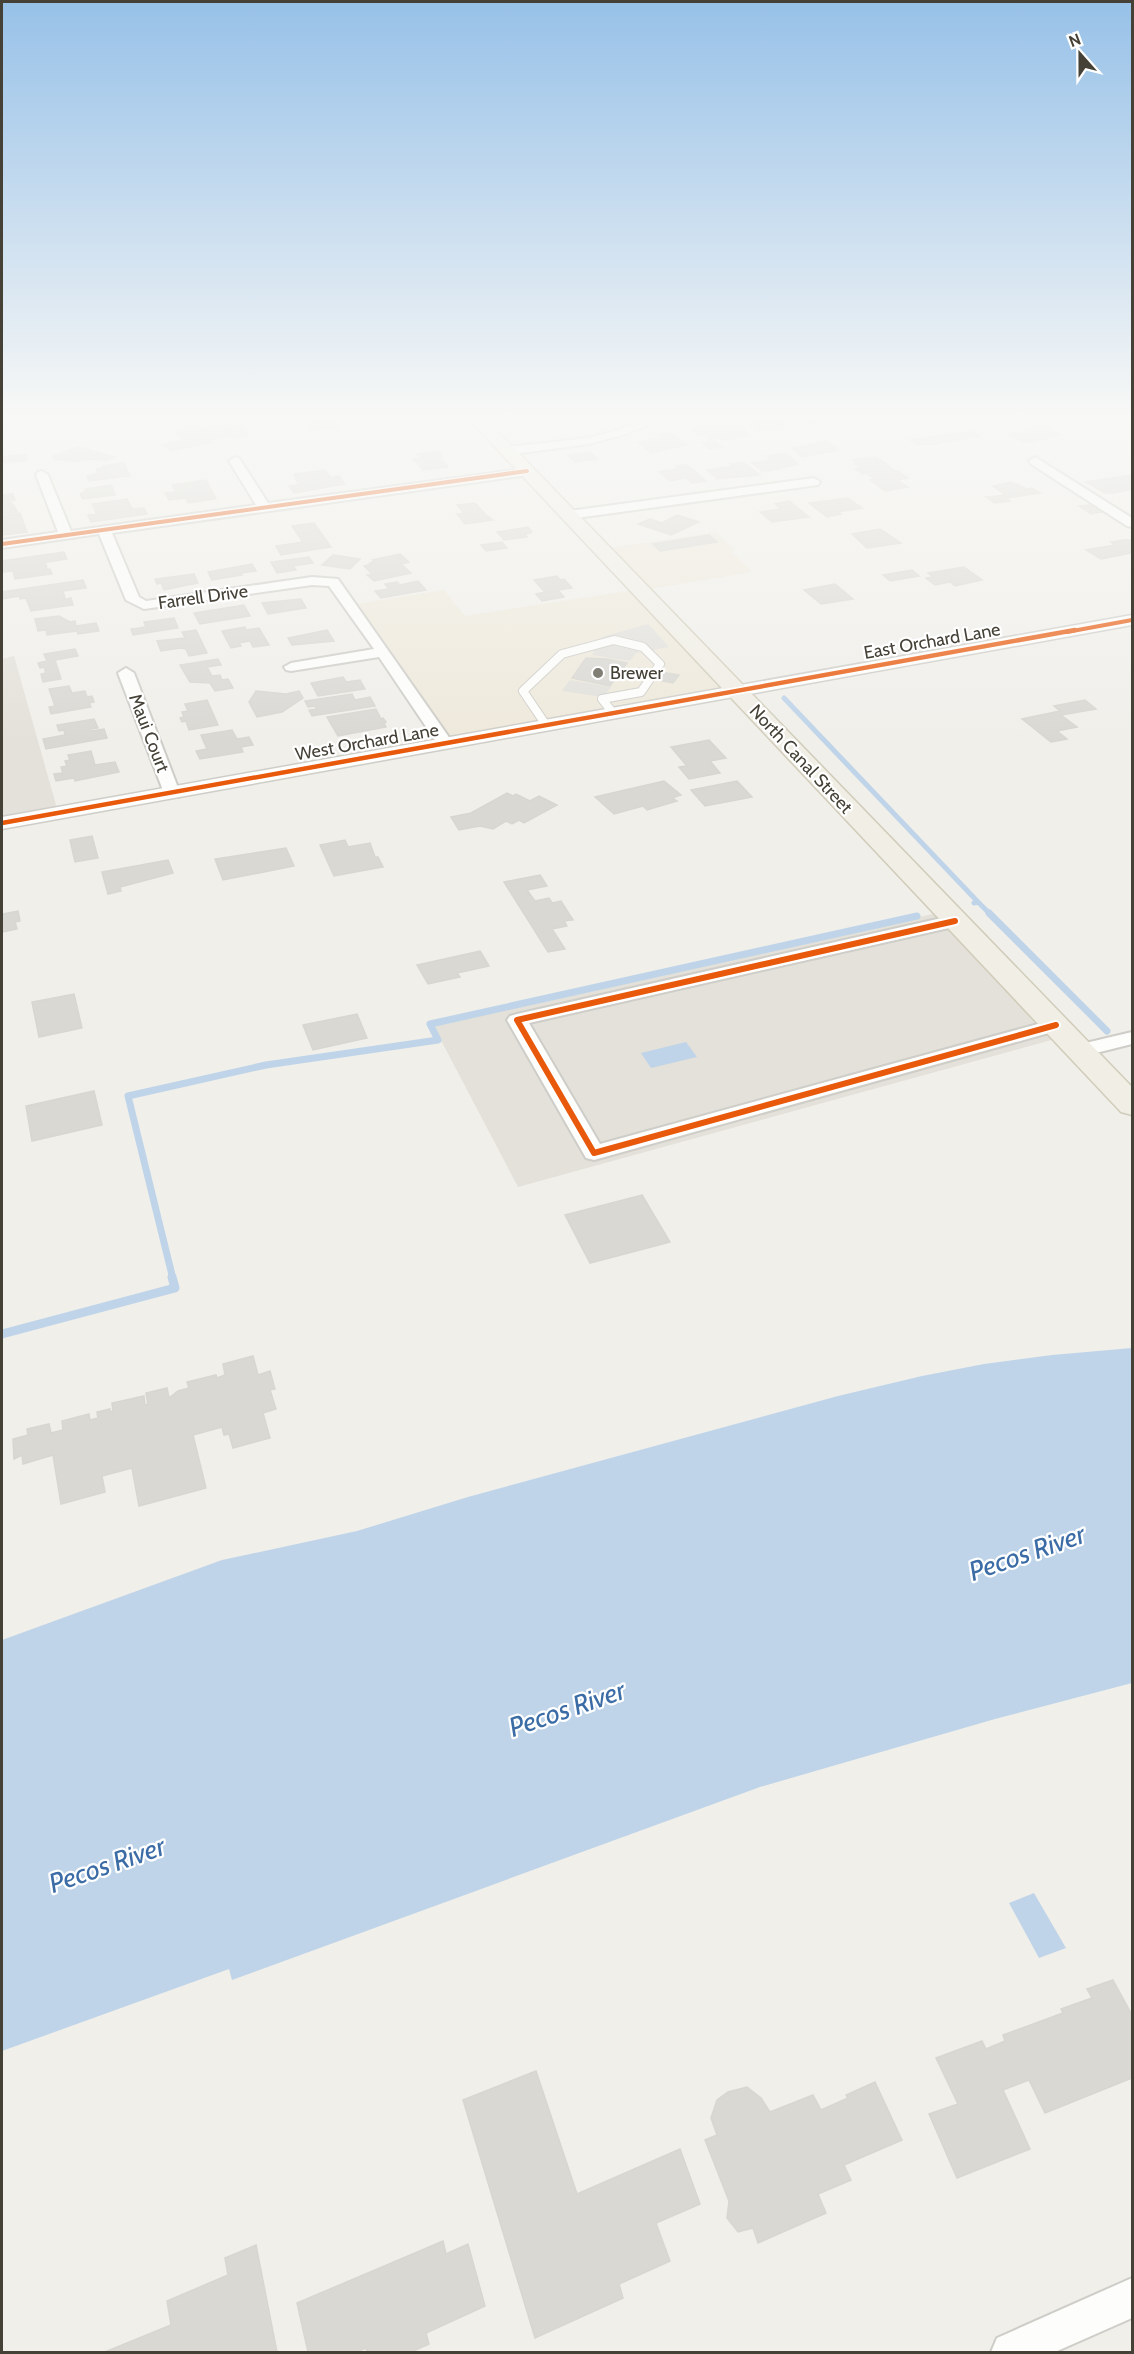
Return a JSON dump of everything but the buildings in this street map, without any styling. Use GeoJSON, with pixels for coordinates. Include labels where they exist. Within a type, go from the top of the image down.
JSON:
{"type":"FeatureCollection","features":[{"type":"Feature","properties":{"kind":"main road","name":"North Canal Street"},"geometry":{"type":"LineString","coordinates":[[576,522],[1132,1105]]}},
{"type":"Feature","properties":{"kind":"street"},"geometry":{"type":"LineString","coordinates":[[61,522],[66,535]]}},
{"type":"Feature","properties":{"kind":"street"},"geometry":{"type":"LineString","coordinates":[[2,544],[161,522]]}},
{"type":"Feature","properties":{"kind":"street","name":"Farrell Drive"},"geometry":{"type":"LineString","coordinates":[[104,530],[133,600],[140,604],[328,581],[336,584],[445,742]]}},
{"type":"Feature","properties":{"kind":"street","name":"East Orchard Lane"},"geometry":{"type":"LineString","coordinates":[[737,690],[1132,620]]}},
{"type":"Feature","properties":{"kind":"street"},"geometry":{"type":"LineString","coordinates":[[291,667],[382,652]]}},
{"type":"Feature","properties":{"kind":"street","name":"Maui Court"},"geometry":{"type":"LineString","coordinates":[[126,673],[172,793]]}},
{"type":"Feature","properties":{"kind":"street","name":"West Orchard Lane"},"geometry":{"type":"LineString","coordinates":[[2,823],[737,690]]}},
{"type":"Feature","properties":{"kind":"street"},"geometry":{"type":"LineString","coordinates":[[956,921],[517,1020],[594,1153],[1056,1025]]}},
{"type":"Feature","properties":{"kind":"street"},"geometry":{"type":"LineString","coordinates":[[1080,1051],[1132,1038]]}},
{"type":"Feature","properties":{"kind":"street"},"geometry":{"type":"LineString","coordinates":[[1011,2352],[1132,2298]]}},
{"type":"Feature","properties":{"kind":"lane"},"geometry":{"type":"LineString","coordinates":[[546,725],[523,691],[562,654],[614,640],[643,647],[660,664],[640,692],[602,699],[613,713]]}},
{"type":"Feature","properties":{"kind":"shaded area"},"geometry":{"type":"Polygon","coordinates":[[[716,532],[735,550],[731,551],[752,572],[643,590],[737,690],[445,743],[350,605],[444,590],[465,616],[640,589],[602,549],[716,532]]]}},
{"type":"Feature","properties":{"kind":"shaded area"},"geometry":{"type":"Polygon","coordinates":[[[648,624],[669,647],[636,653],[630,661],[592,655],[602,637],[648,624]]]}},
{"type":"Feature","properties":{"kind":"shaded area"},"geometry":{"type":"Polygon","coordinates":[[[14,656],[58,812],[2,823],[2,659],[14,656]]]}},
{"type":"Feature","properties":{"kind":"shaded area"},"geometry":{"type":"Polygon","coordinates":[[[570,680],[611,687],[603,697],[562,691],[570,680]]]}},
{"type":"Feature","properties":{"kind":"shaded area"},"geometry":{"type":"Polygon","coordinates":[[[946,911],[1066,1036],[518,1187],[433,1025],[946,911]]]}},
{"type":"Feature","properties":{"kind":"water"},"geometry":{"type":"Polygon","coordinates":[[[686,1042],[697,1057],[651,1068],[641,1053],[686,1042]]]}},
{"type":"Feature","properties":{"kind":"water","name":"Pecos River"},"geometry":{"type":"Polygon","coordinates":[[[1132,1348],[1132,1683],[995,1719],[760,1787],[232,1980],[229,1969],[2,2051],[2,1640],[222,1560],[357,1531],[468,1497],[838,1396],[984,1364],[1132,1348]]]}},
{"type":"Feature","properties":{"kind":"water"},"geometry":{"type":"Polygon","coordinates":[[[1034,1893],[1066,1948],[1039,1958],[1009,1903],[1034,1893]]]}},
{"type":"Feature","properties":{"kind":"waterway"},"geometry":{"type":"LineString","coordinates":[[784,698],[978,902]]}},
{"type":"Feature","properties":{"kind":"waterway"},"geometry":{"type":"LineString","coordinates":[[974,903],[978,902]]}},
{"type":"Feature","properties":{"kind":"waterway"},"geometry":{"type":"LineString","coordinates":[[978,902],[1107,1031]]}},
{"type":"Feature","properties":{"kind":"waterway"},"geometry":{"type":"LineString","coordinates":[[173,1279],[128,1096],[266,1065],[438,1040],[430,1024],[917,916]]}},
{"type":"Feature","properties":{"kind":"waterway"},"geometry":{"type":"LineString","coordinates":[[2,1334],[175,1288],[172,1277]]}},
{"type":"Feature","properties":{"kind":"cycle path"},"geometry":{"type":"LineString","coordinates":[[2,544],[161,522]]}},
{"type":"Feature","properties":{"kind":"cycle path"},"geometry":{"type":"LineString","coordinates":[[2,823],[1132,620]]}},
{"type":"Feature","properties":{"kind":"cycle path"},"geometry":{"type":"LineString","coordinates":[[955,921],[517,1020],[594,1153],[1056,1025]]}},
{"type":"Feature","properties":{"kind":"place","name":"Brewer"},"geometry":{"type":"Point","coordinates":[598,673]}}]}
